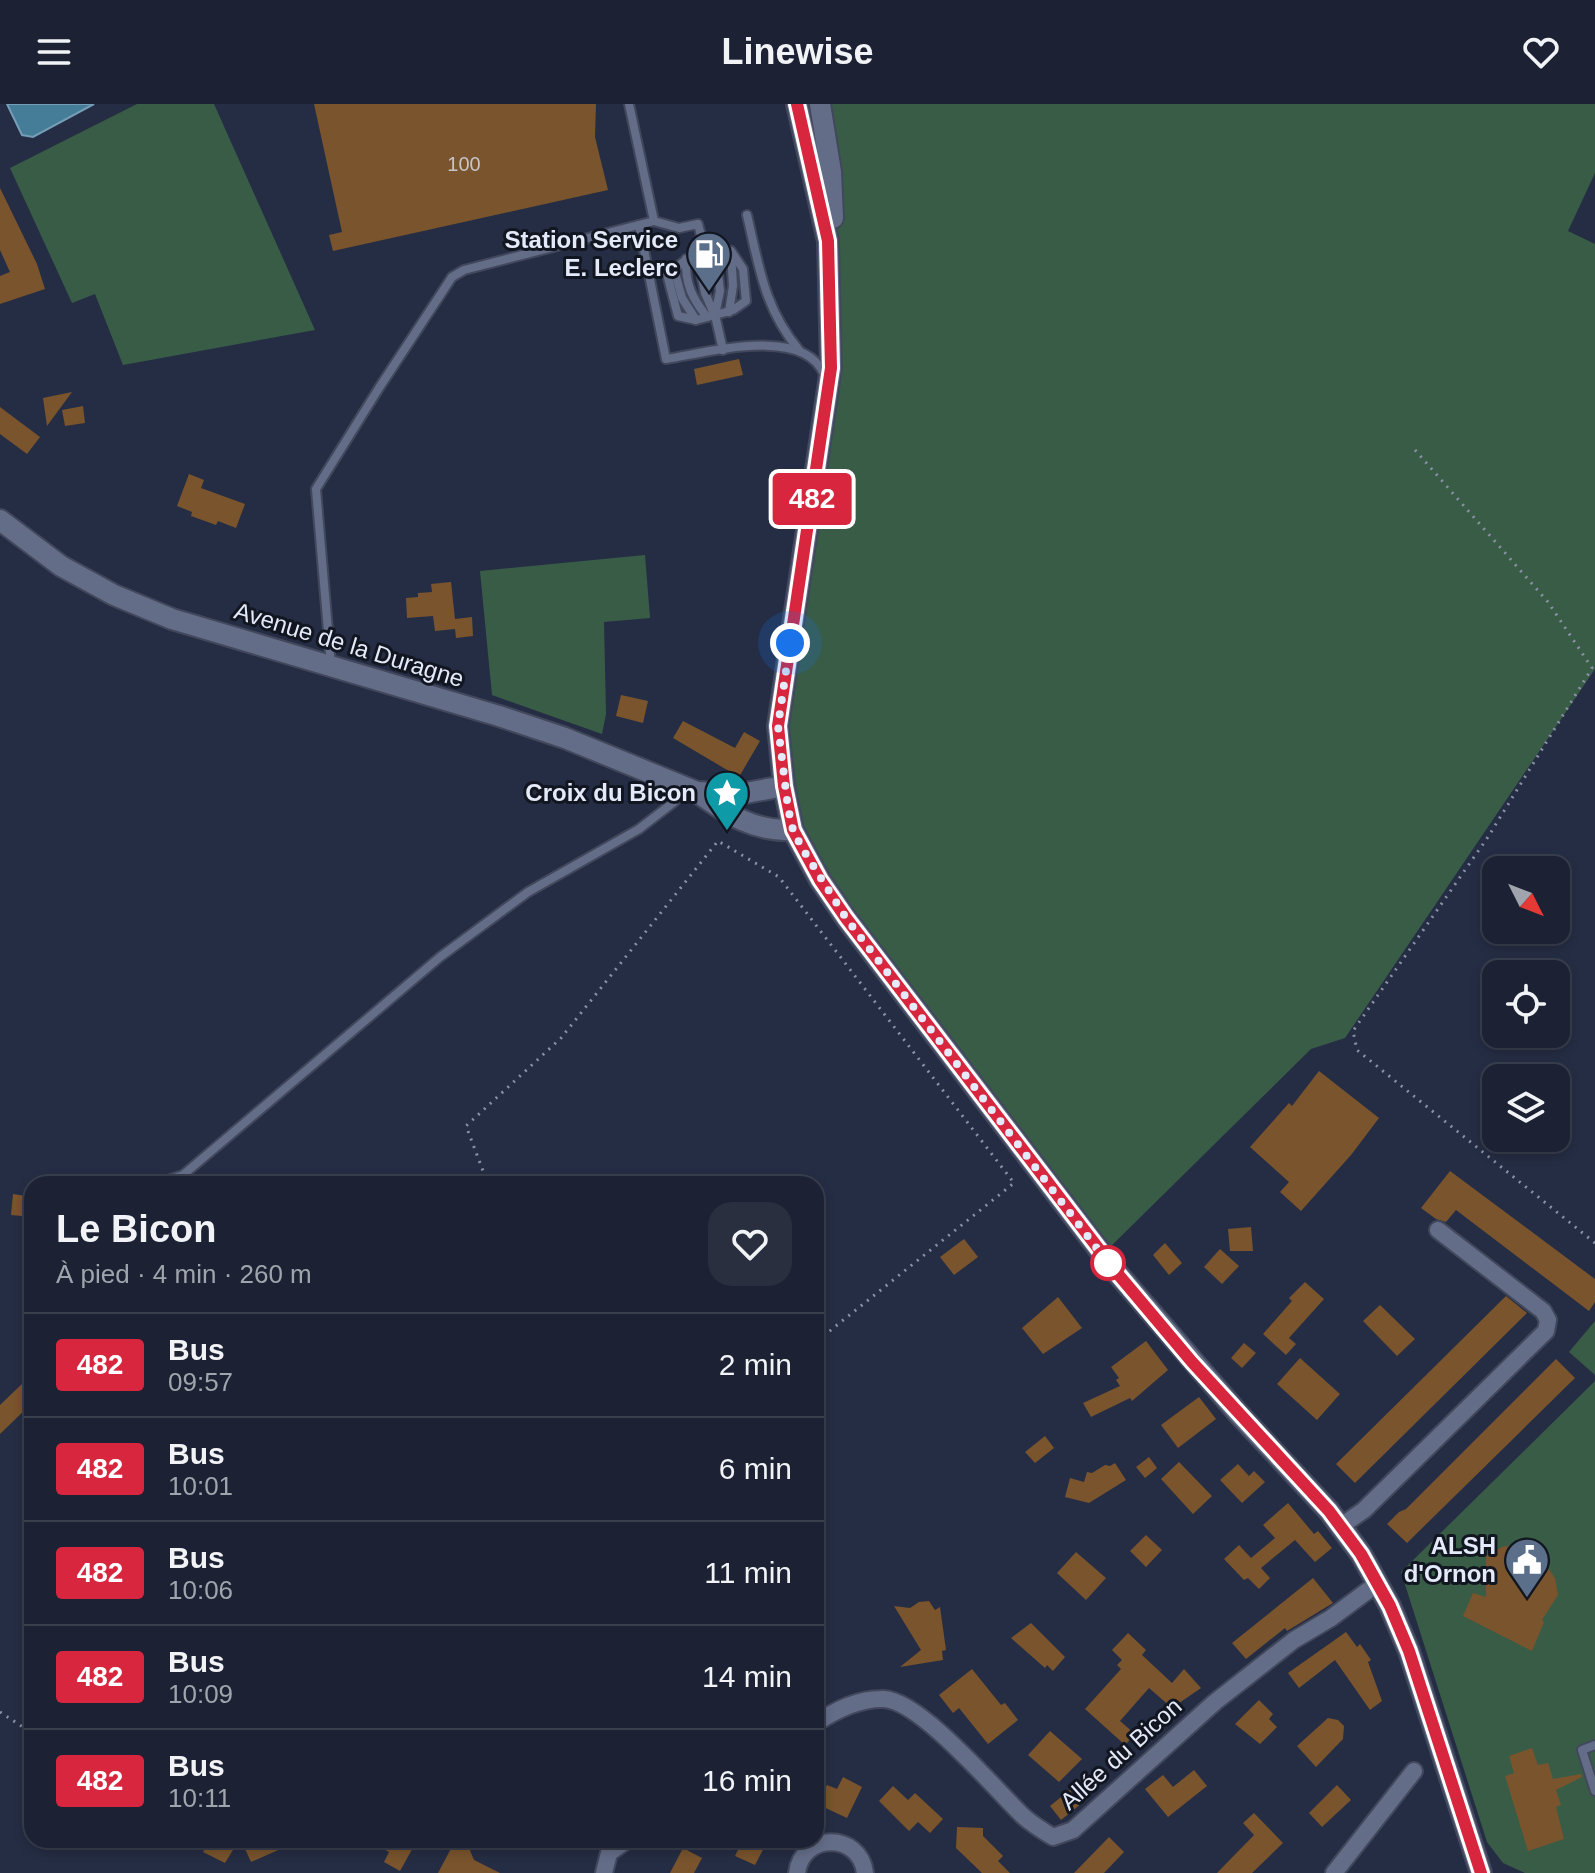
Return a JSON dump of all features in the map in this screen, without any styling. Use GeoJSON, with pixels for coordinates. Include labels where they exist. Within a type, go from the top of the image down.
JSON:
{"type":"FeatureCollection","features":[{"type":"Feature","properties":{"kind":"main road"},"geometry":{"type":"LineString","coordinates":[[797,104],[828,241],[831,358]]}},
{"type":"Feature","properties":{"kind":"main road"},"geometry":{"type":"LineString","coordinates":[[817,104],[828,151],[837,292],[829,385],[778,726],[784,786],[793,830],[820,880],[846,918],[1102,1255],[1192,1362],[1341,1526],[1378,1583],[1409,1651],[1481,1873]]}},
{"type":"Feature","properties":{"kind":"main road","name":"Avenue de la Duragne"},"geometry":{"type":"LineString","coordinates":[[0,520],[61,566],[114,595],[172,619],[552,734],[690,790],[733,818],[776,831],[793,830]]}},
{"type":"Feature","properties":{"kind":"main road","name":"Avenue de la Duragne"},"geometry":{"type":"LineString","coordinates":[[690,790],[740,794],[784,786]]}},
{"type":"Feature","properties":{"kind":"street"},"geometry":{"type":"LineString","coordinates":[[1341,1526],[1364,1510],[1546,1331],[1548,1320],[1543,1311],[1438,1230]]}},
{"type":"Feature","properties":{"kind":"street","name":"Allée du Bicon"},"geometry":{"type":"LineString","coordinates":[[824,1718],[835,1710],[865,1700],[887,1699],[906,1707],[930,1723],[1027,1819],[1053,1837],[1073,1830],[1215,1702],[1294,1640],[1331,1618],[1378,1583]]}},
{"type":"Feature","properties":{"kind":"street"},"geometry":{"type":"LineString","coordinates":[[1334,1873],[1414,1771]]}},
{"type":"Feature","properties":{"kind":"street"},"geometry":{"type":"LineString","coordinates":[[824,1842],[833,1841],[853,1849],[860,1857],[865,1873]]}},
{"type":"Feature","properties":{"kind":"street"},"geometry":{"type":"LineString","coordinates":[[604,1873],[609,1853],[616,1848]]}},
{"type":"Feature","properties":{"kind":"street"},"geometry":{"type":"LineString","coordinates":[[797,1873],[803,1856],[811,1848]]}},
{"type":"Feature","properties":{"kind":"lane"},"geometry":{"type":"LineString","coordinates":[[629,104],[654,221]]}},
{"type":"Feature","properties":{"kind":"lane"},"geometry":{"type":"LineString","coordinates":[[747,215],[762,281],[775,318],[799,350],[821,368],[829,385]]}},
{"type":"Feature","properties":{"kind":"lane"},"geometry":{"type":"LineString","coordinates":[[331,667],[316,489],[452,277],[464,270],[654,221],[679,228],[698,224],[705,293],[723,350]]}},
{"type":"Feature","properties":{"kind":"lane"},"geometry":{"type":"LineString","coordinates":[[639,225],[666,359],[759,344],[799,350]]}},
{"type":"Feature","properties":{"kind":"lane"},"geometry":{"type":"LineString","coordinates":[[700,249],[731,251],[743,269],[746,301],[729,312],[696,320],[678,316],[667,274],[700,249]]}},
{"type":"Feature","properties":{"kind":"lane"},"geometry":{"type":"LineString","coordinates":[[711,316],[720,291],[715,249]]}},
{"type":"Feature","properties":{"kind":"lane"},"geometry":{"type":"LineString","coordinates":[[729,312],[733,286],[731,251]]}},
{"type":"Feature","properties":{"kind":"lane"},"geometry":{"type":"LineString","coordinates":[[686,259],[685,278],[692,298],[711,316]]}},
{"type":"Feature","properties":{"kind":"lane"},"geometry":{"type":"LineString","coordinates":[[180,1176],[440,957],[528,892],[639,829],[690,790]]}},
{"type":"Feature","properties":{"kind":"lane"},"geometry":{"type":"LineString","coordinates":[[1595,1745],[1582,1750],[1595,1791]]}},
{"type":"Feature","properties":{"kind":"path"},"geometry":{"type":"LineString","coordinates":[[1415,450],[1548,602],[1592,668]]}},
{"type":"Feature","properties":{"kind":"path"},"geometry":{"type":"LineString","coordinates":[[1595,660],[1488,837],[1353,1031],[1357,1050],[1595,1243]]}},
{"type":"Feature","properties":{"kind":"path"},"geometry":{"type":"LineString","coordinates":[[485,1176],[466,1126],[561,1038],[718,841],[779,877],[1014,1183],[824,1336]]}},
{"type":"Feature","properties":{"kind":"path"},"geometry":{"type":"LineString","coordinates":[[0,1712],[24,1728]]}},
{"type":"Feature","properties":{"kind":"green space"},"geometry":{"type":"Polygon","coordinates":[[[137,104],[214,104],[315,330],[123,365],[95,294],[72,303],[10,168],[137,104]]]}},
{"type":"Feature","properties":{"kind":"green space"},"geometry":{"type":"Polygon","coordinates":[[[797,104],[1595,104],[1595,173],[1568,231],[1595,244],[1595,669],[1345,1038],[1311,1049],[1102,1255],[802,848],[778,726],[831,367],[828,241],[797,104]]]}},
{"type":"Feature","properties":{"kind":"green space"},"geometry":{"type":"Polygon","coordinates":[[[645,555],[650,618],[604,622],[606,714],[602,734],[492,695],[480,571],[645,555]]]}},
{"type":"Feature","properties":{"kind":"green space"},"geometry":{"type":"Polygon","coordinates":[[[1595,1321],[1595,1375],[1569,1352],[1595,1321]]]}},
{"type":"Feature","properties":{"kind":"green space"},"geometry":{"type":"Polygon","coordinates":[[[1595,1381],[1595,1873],[1525,1873],[1503,1863],[1487,1842],[1401,1572],[1595,1381]]]}},
{"type":"Feature","properties":{"kind":"water"},"geometry":{"type":"Polygon","coordinates":[[[7,104],[94,104],[33,137],[22,135],[7,104]]]}},
{"type":"Feature","properties":{"kind":"building"},"geometry":{"type":"Polygon","coordinates":[[[314,104],[596,104],[595,137],[608,190],[333,251],[329,235],[342,232],[314,104]]]}},
{"type":"Feature","properties":{"kind":"building"},"geometry":{"type":"Polygon","coordinates":[[[0,188],[37,264],[45,289],[0,304],[0,276],[10,272],[0,250],[0,188]]]}},
{"type":"Feature","properties":{"kind":"building"},"geometry":{"type":"Polygon","coordinates":[[[739,359],[743,375],[697,385],[694,369],[739,359]]]}},
{"type":"Feature","properties":{"kind":"building"},"geometry":{"type":"Polygon","coordinates":[[[72,392],[47,426],[43,398],[72,392]]]}},
{"type":"Feature","properties":{"kind":"building"},"geometry":{"type":"Polygon","coordinates":[[[83,406],[85,423],[65,426],[62,410],[83,406]]]}},
{"type":"Feature","properties":{"kind":"building"},"geometry":{"type":"Polygon","coordinates":[[[0,407],[40,437],[27,454],[0,434],[0,407]]]}},
{"type":"Feature","properties":{"kind":"building"},"geometry":{"type":"Polygon","coordinates":[[[189,474],[204,480],[201,488],[245,504],[236,528],[191,516],[192,512],[177,506],[189,474]]]}},
{"type":"Feature","properties":{"kind":"building"},"geometry":{"type":"Polygon","coordinates":[[[451,582],[455,619],[472,617],[473,636],[456,638],[455,629],[435,631],[433,616],[407,618],[406,598],[432,592],[431,584],[451,582]]]}},
{"type":"Feature","properties":{"kind":"building"},"geometry":{"type":"Polygon","coordinates":[[[621,695],[648,701],[643,723],[616,716],[621,695]]]}},
{"type":"Feature","properties":{"kind":"building"},"geometry":{"type":"Polygon","coordinates":[[[683,721],[735,748],[744,732],[760,741],[739,777],[673,738],[683,721]]]}},
{"type":"Feature","properties":{"kind":"building"},"geometry":{"type":"Polygon","coordinates":[[[1319,1071],[1379,1118],[1301,1211],[1280,1192],[1289,1182],[1250,1147],[1289,1103],[1292,1106],[1319,1071]]]}},
{"type":"Feature","properties":{"kind":"building"},"geometry":{"type":"Polygon","coordinates":[[[1450,1171],[1595,1279],[1595,1302],[1589,1311],[1456,1210],[1446,1222],[1421,1208],[1450,1171]]]}},
{"type":"Feature","properties":{"kind":"building"},"geometry":{"type":"Polygon","coordinates":[[[13,1194],[24,1196],[24,1216],[11,1215],[13,1194]]]}},
{"type":"Feature","properties":{"kind":"building"},"geometry":{"type":"Polygon","coordinates":[[[1251,1227],[1253,1251],[1230,1251],[1228,1229],[1251,1227]]]}},
{"type":"Feature","properties":{"kind":"building"},"geometry":{"type":"Polygon","coordinates":[[[964,1239],[978,1257],[954,1275],[940,1257],[964,1239]]]}},
{"type":"Feature","properties":{"kind":"building"},"geometry":{"type":"Polygon","coordinates":[[[1165,1243],[1182,1263],[1169,1275],[1153,1255],[1165,1243]]]}},
{"type":"Feature","properties":{"kind":"building"},"geometry":{"type":"Polygon","coordinates":[[[1220,1249],[1239,1266],[1222,1284],[1204,1267],[1220,1249]]]}},
{"type":"Feature","properties":{"kind":"building"},"geometry":{"type":"Polygon","coordinates":[[[1305,1282],[1324,1299],[1289,1338],[1296,1344],[1286,1355],[1263,1334],[1305,1282]]]}},
{"type":"Feature","properties":{"kind":"building"},"geometry":{"type":"Polygon","coordinates":[[[1506,1296],[1527,1313],[1355,1483],[1336,1464],[1506,1296]]]}},
{"type":"Feature","properties":{"kind":"building"},"geometry":{"type":"Polygon","coordinates":[[[1058,1297],[1082,1328],[1043,1354],[1022,1328],[1058,1297]]]}},
{"type":"Feature","properties":{"kind":"building"},"geometry":{"type":"Polygon","coordinates":[[[1380,1305],[1415,1339],[1397,1356],[1363,1321],[1380,1305]]]}},
{"type":"Feature","properties":{"kind":"building"},"geometry":{"type":"Polygon","coordinates":[[[1146,1341],[1168,1370],[1132,1401],[1130,1398],[1091,1417],[1083,1403],[1120,1386],[1116,1380],[1119,1378],[1111,1367],[1146,1341]]]}},
{"type":"Feature","properties":{"kind":"building"},"geometry":{"type":"Polygon","coordinates":[[[1244,1343],[1256,1353],[1242,1368],[1231,1358],[1244,1343]]]}},
{"type":"Feature","properties":{"kind":"building"},"geometry":{"type":"Polygon","coordinates":[[[1300,1358],[1340,1394],[1317,1420],[1277,1384],[1300,1358]]]}},
{"type":"Feature","properties":{"kind":"building"},"geometry":{"type":"Polygon","coordinates":[[[1556,1359],[1575,1378],[1407,1543],[1387,1524],[1406,1509],[1556,1359]]]}},
{"type":"Feature","properties":{"kind":"building"},"geometry":{"type":"Polygon","coordinates":[[[24,1384],[24,1411],[0,1434],[0,1405],[24,1384]]]}},
{"type":"Feature","properties":{"kind":"building"},"geometry":{"type":"Polygon","coordinates":[[[1199,1397],[1216,1419],[1178,1448],[1161,1425],[1199,1397]]]}},
{"type":"Feature","properties":{"kind":"building"},"geometry":{"type":"Polygon","coordinates":[[[1045,1436],[1054,1448],[1035,1463],[1025,1452],[1045,1436]]]}},
{"type":"Feature","properties":{"kind":"building"},"geometry":{"type":"Polygon","coordinates":[[[1149,1457],[1157,1468],[1145,1478],[1136,1467],[1149,1457]]]}},
{"type":"Feature","properties":{"kind":"building"},"geometry":{"type":"Polygon","coordinates":[[[1179,1462],[1212,1496],[1193,1514],[1161,1479],[1179,1462]]]}},
{"type":"Feature","properties":{"kind":"building"},"geometry":{"type":"Polygon","coordinates":[[[1115,1463],[1126,1480],[1089,1503],[1065,1497],[1070,1478],[1084,1482],[1087,1472],[1092,1473],[1115,1463]]]}},
{"type":"Feature","properties":{"kind":"building"},"geometry":{"type":"Polygon","coordinates":[[[1238,1464],[1249,1476],[1254,1471],[1265,1482],[1242,1503],[1220,1480],[1238,1464]]]}},
{"type":"Feature","properties":{"kind":"building"},"geometry":{"type":"Polygon","coordinates":[[[1288,1503],[1314,1534],[1318,1531],[1332,1548],[1315,1562],[1295,1540],[1261,1568],[1270,1578],[1259,1589],[1248,1578],[1244,1580],[1224,1559],[1239,1545],[1251,1558],[1275,1538],[1263,1525],[1288,1503]]]}},
{"type":"Feature","properties":{"kind":"building"},"geometry":{"type":"Polygon","coordinates":[[[1146,1535],[1162,1550],[1146,1567],[1130,1551],[1146,1535]]]}},
{"type":"Feature","properties":{"kind":"building","name":"ALSH d'Ornon"},"geometry":{"type":"Polygon","coordinates":[[[1512,1545],[1543,1561],[1555,1578],[1558,1595],[1542,1620],[1544,1622],[1532,1651],[1463,1616],[1473,1593],[1486,1597],[1486,1556],[1512,1545]]]}},
{"type":"Feature","properties":{"kind":"building"},"geometry":{"type":"Polygon","coordinates":[[[1076,1552],[1106,1578],[1086,1600],[1057,1573],[1076,1552]]]}},
{"type":"Feature","properties":{"kind":"building"},"geometry":{"type":"Polygon","coordinates":[[[1313,1578],[1333,1603],[1287,1631],[1285,1628],[1246,1659],[1232,1643],[1313,1578]]]}},
{"type":"Feature","properties":{"kind":"building"},"geometry":{"type":"Polygon","coordinates":[[[929,1601],[935,1610],[940,1607],[946,1650],[942,1651],[943,1660],[900,1667],[921,1650],[894,1606],[910,1608],[919,1602],[929,1601]]]}},
{"type":"Feature","properties":{"kind":"building"},"geometry":{"type":"Polygon","coordinates":[[[1031,1623],[1065,1657],[1053,1671],[1047,1665],[1045,1668],[1011,1638],[1031,1623]]]}},
{"type":"Feature","properties":{"kind":"building"},"geometry":{"type":"Polygon","coordinates":[[[1346,1632],[1357,1647],[1360,1644],[1371,1660],[1368,1662],[1382,1701],[1370,1710],[1335,1660],[1299,1688],[1288,1673],[1346,1632]]]}},
{"type":"Feature","properties":{"kind":"building"},"geometry":{"type":"Polygon","coordinates":[[[1128,1633],[1146,1650],[1142,1655],[1172,1683],[1184,1669],[1201,1688],[1172,1708],[1149,1688],[1120,1721],[1135,1734],[1125,1745],[1085,1709],[1121,1669],[1117,1665],[1122,1660],[1112,1650],[1128,1633]]]}},
{"type":"Feature","properties":{"kind":"building"},"geometry":{"type":"Polygon","coordinates":[[[972,1669],[1001,1705],[1005,1703],[1018,1720],[988,1744],[959,1708],[953,1713],[939,1695],[972,1669]]]}},
{"type":"Feature","properties":{"kind":"building"},"geometry":{"type":"Polygon","coordinates":[[[1259,1700],[1273,1714],[1269,1719],[1277,1727],[1260,1744],[1235,1724],[1259,1700]]]}},
{"type":"Feature","properties":{"kind":"building"},"geometry":{"type":"Polygon","coordinates":[[[1328,1718],[1338,1720],[1344,1726],[1343,1739],[1316,1767],[1297,1746],[1328,1718]]]}},
{"type":"Feature","properties":{"kind":"building"},"geometry":{"type":"Polygon","coordinates":[[[1050,1731],[1082,1759],[1059,1782],[1028,1755],[1050,1731]]]}},
{"type":"Feature","properties":{"kind":"building"},"geometry":{"type":"Polygon","coordinates":[[[1532,1748],[1538,1765],[1548,1763],[1553,1779],[1581,1774],[1582,1777],[1556,1790],[1561,1805],[1556,1807],[1564,1839],[1528,1851],[1505,1776],[1514,1773],[1509,1756],[1532,1748]]]}},
{"type":"Feature","properties":{"kind":"building"},"geometry":{"type":"Polygon","coordinates":[[[1194,1770],[1207,1786],[1168,1817],[1145,1789],[1163,1775],[1173,1787],[1194,1770]]]}},
{"type":"Feature","properties":{"kind":"building"},"geometry":{"type":"Polygon","coordinates":[[[843,1777],[862,1787],[847,1818],[824,1807],[827,1785],[837,1789],[843,1777]]]}},
{"type":"Feature","properties":{"kind":"building"},"geometry":{"type":"Polygon","coordinates":[[[1076,1785],[1087,1799],[1061,1820],[1050,1806],[1076,1785]]]}},
{"type":"Feature","properties":{"kind":"building"},"geometry":{"type":"Polygon","coordinates":[[[1337,1785],[1351,1800],[1322,1827],[1309,1813],[1337,1785]]]}},
{"type":"Feature","properties":{"kind":"building"},"geometry":{"type":"Polygon","coordinates":[[[893,1786],[908,1800],[915,1793],[943,1819],[930,1833],[918,1822],[909,1831],[879,1801],[893,1786]]]}},
{"type":"Feature","properties":{"kind":"building"},"geometry":{"type":"Polygon","coordinates":[[[1254,1813],[1283,1843],[1252,1873],[1217,1873],[1254,1835],[1243,1823],[1254,1813]]]}},
{"type":"Feature","properties":{"kind":"building"},"geometry":{"type":"Polygon","coordinates":[[[957,1827],[983,1828],[983,1836],[1003,1856],[998,1861],[1010,1873],[982,1873],[956,1848],[957,1827]]]}},
{"type":"Feature","properties":{"kind":"building"},"geometry":{"type":"Polygon","coordinates":[[[1109,1837],[1124,1852],[1104,1873],[1074,1873],[1109,1837]]]}},
{"type":"Feature","properties":{"kind":"building"},"geometry":{"type":"Polygon","coordinates":[[[205,1848],[234,1848],[225,1863],[203,1852],[205,1848]]]}},
{"type":"Feature","properties":{"kind":"building"},"geometry":{"type":"Polygon","coordinates":[[[245,1848],[283,1848],[251,1862],[245,1848]]]}},
{"type":"Feature","properties":{"kind":"building"},"geometry":{"type":"Polygon","coordinates":[[[382,1848],[413,1848],[400,1871],[384,1862],[389,1852],[382,1848]]]}},
{"type":"Feature","properties":{"kind":"building"},"geometry":{"type":"Polygon","coordinates":[[[451,1848],[469,1848],[474,1860],[500,1873],[438,1873],[451,1848]]]}},
{"type":"Feature","properties":{"kind":"building"},"geometry":{"type":"Polygon","coordinates":[[[683,1848],[702,1858],[694,1873],[670,1873],[683,1848]]]}},
{"type":"Feature","properties":{"kind":"building"},"geometry":{"type":"Polygon","coordinates":[[[739,1848],[764,1848],[755,1865],[735,1856],[739,1848]]]}},
{"type":"Feature","properties":{"kind":"bus line","name":"482"},"geometry":{"type":"LineString","coordinates":[[797,104],[828,241],[831,368],[778,726],[784,786],[793,830],[820,880],[846,918],[1102,1255],[1192,1362],[1329,1511],[1361,1554],[1390,1606],[1409,1651],[1481,1873]]}},
{"type":"Feature","properties":{"kind":"place","name":"Station Service E. Leclerc"},"geometry":{"type":"Point","coordinates":[709,293]}},
{"type":"Feature","properties":{"kind":"place","name":"Croix du Bicon"},"geometry":{"type":"Point","coordinates":[727,832]}},
{"type":"Feature","properties":{"kind":"place","name":"ALSH d'Ornon"},"geometry":{"type":"Point","coordinates":[1527,1599]}},
{"type":"Feature","properties":{"kind":"route"},"geometry":{"type":"LineString","coordinates":[[790,643],[778,726],[788,808],[793,830],[802,848],[846,918],[1108,1263]]}}]}
